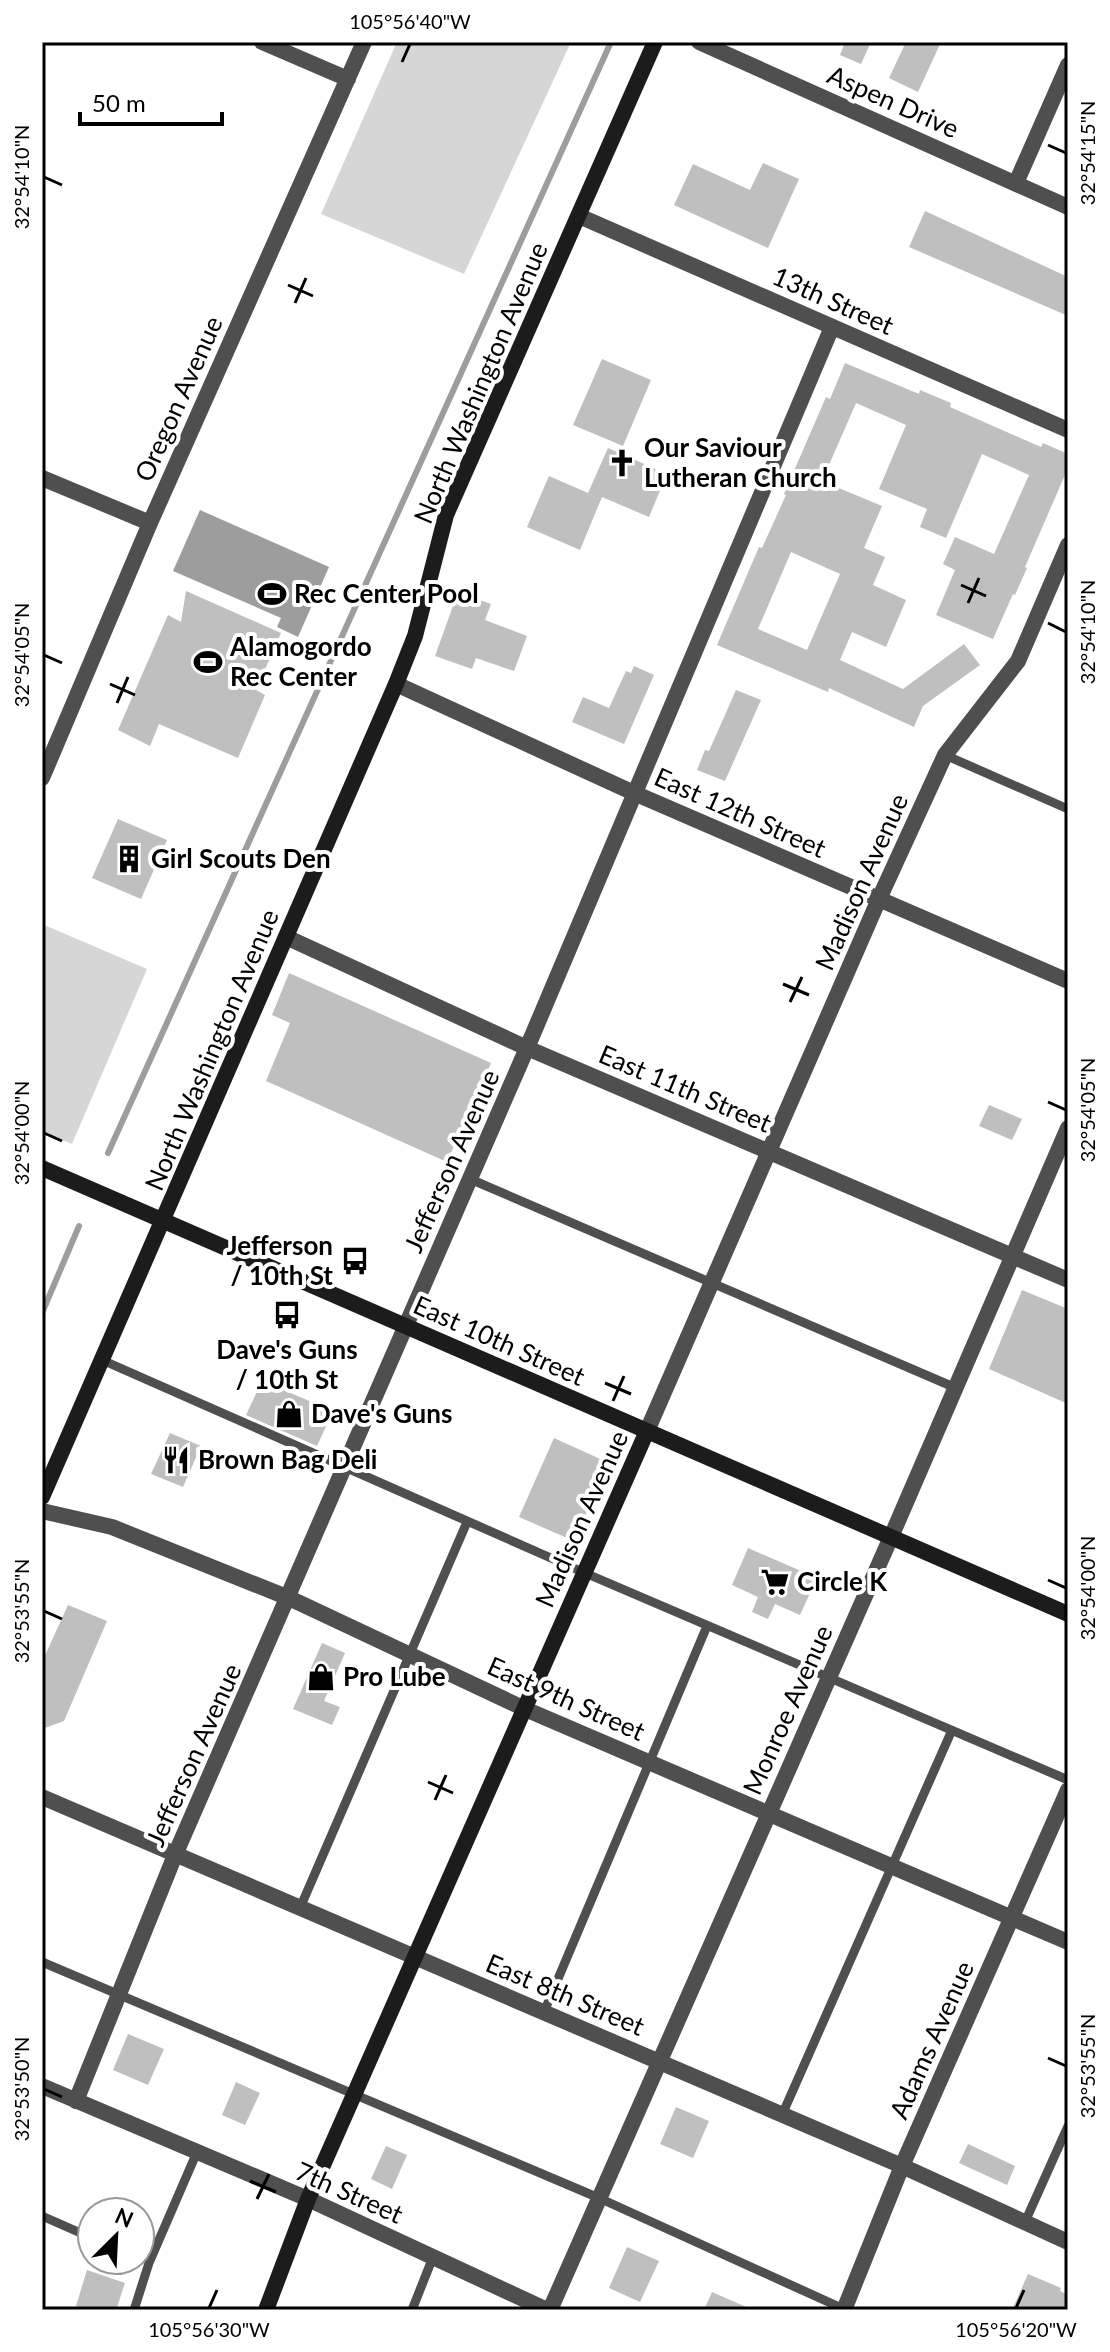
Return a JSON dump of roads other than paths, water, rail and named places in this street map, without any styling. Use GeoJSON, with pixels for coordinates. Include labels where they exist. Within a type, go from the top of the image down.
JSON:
{"type":"FeatureCollection","features":[{"type":"Feature","properties":{"kind":"main road","name":"North Washington Avenue"},"geometry":{"type":"LineString","coordinates":[[42,1497],[396,684],[415,636],[446,515],[655,42]]}},
{"type":"Feature","properties":{"kind":"main road","name":"East 10th Street"},"geometry":{"type":"LineString","coordinates":[[42,1168],[1068,1614]]}},
{"type":"Feature","properties":{"kind":"main road","name":"Madison Avenue"},"geometry":{"type":"LineString","coordinates":[[266,2310],[308,2199],[647,1431]]}},
{"type":"Feature","properties":{"kind":"street"},"geometry":{"type":"LineString","coordinates":[[262,42],[348,79]]}},
{"type":"Feature","properties":{"kind":"street","name":"Oregon Avenue"},"geometry":{"type":"LineString","coordinates":[[42,778],[150,523],[364,42]]}},
{"type":"Feature","properties":{"kind":"street","name":"Aspen Drive"},"geometry":{"type":"LineString","coordinates":[[699,42],[1068,207]]}},
{"type":"Feature","properties":{"kind":"street"},"geometry":{"type":"LineString","coordinates":[[1016,183],[1068,65]]}},
{"type":"Feature","properties":{"kind":"street","name":"13th Street"},"geometry":{"type":"LineString","coordinates":[[579,216],[1068,430]]}},
{"type":"Feature","properties":{"kind":"street","name":"Jefferson Avenue"},"geometry":{"type":"LineString","coordinates":[[76,2101],[175,1855],[527,1048],[832,327]]}},
{"type":"Feature","properties":{"kind":"street"},"geometry":{"type":"LineString","coordinates":[[42,478],[150,523]]}},
{"type":"Feature","properties":{"kind":"street","name":"Madison Avenue"},"geometry":{"type":"LineString","coordinates":[[647,1431],[945,755],[1018,661],[1068,545]]}},
{"type":"Feature","properties":{"kind":"street","name":"East 12th Street"},"geometry":{"type":"LineString","coordinates":[[396,684],[634,793],[1068,981]]}},
{"type":"Feature","properties":{"kind":"street","name":"East 11th Street"},"geometry":{"type":"LineString","coordinates":[[286,937],[527,1048],[1068,1280]]}},
{"type":"Feature","properties":{"kind":"street","name":"Monroe Avenue"},"geometry":{"type":"LineString","coordinates":[[548,2310],[891,1537],[1068,1128]]}},
{"type":"Feature","properties":{"kind":"street","name":"East 9th Street"},"geometry":{"type":"LineString","coordinates":[[42,1511],[112,1527],[289,1598],[525,1709],[1068,1942]]}},
{"type":"Feature","properties":{"kind":"street","name":"Adams Avenue"},"geometry":{"type":"LineString","coordinates":[[845,2310],[902,2166],[1068,1790]]}},
{"type":"Feature","properties":{"kind":"street","name":"East 8th Street"},"geometry":{"type":"LineString","coordinates":[[42,1797],[902,2166],[1068,2242]]}},
{"type":"Feature","properties":{"kind":"street","name":"7th Street"},"geometry":{"type":"LineString","coordinates":[[42,2086],[308,2199],[548,2310]]}},
{"type":"Feature","properties":{"kind":"lane"},"geometry":{"type":"LineString","coordinates":[[945,755],[1068,809]]}},
{"type":"Feature","properties":{"kind":"lane"},"geometry":{"type":"LineString","coordinates":[[470,1179],[956,1388]]}},
{"type":"Feature","properties":{"kind":"lane"},"geometry":{"type":"LineString","coordinates":[[102,1360],[467,1522],[1068,1780]]}},
{"type":"Feature","properties":{"kind":"lane"},"geometry":{"type":"LineString","coordinates":[[300,1908],[467,1522]]}},
{"type":"Feature","properties":{"kind":"lane"},"geometry":{"type":"LineString","coordinates":[[544,2012],[707,1626]]}},
{"type":"Feature","properties":{"kind":"lane"},"geometry":{"type":"LineString","coordinates":[[782,2115],[952,1730]]}},
{"type":"Feature","properties":{"kind":"lane"},"geometry":{"type":"LineString","coordinates":[[42,1962],[599,2198],[845,2310]]}},
{"type":"Feature","properties":{"kind":"lane"},"geometry":{"type":"LineString","coordinates":[[1025,2222],[1068,2126]]}},
{"type":"Feature","properties":{"kind":"lane"},"geometry":{"type":"LineString","coordinates":[[156,2236],[197,2152]]}},
{"type":"Feature","properties":{"kind":"lane"},"geometry":{"type":"LineString","coordinates":[[42,2216],[76,2231]]}},
{"type":"Feature","properties":{"kind":"lane"},"geometry":{"type":"LineString","coordinates":[[412,2310],[433,2257]]}},
{"type":"Feature","properties":{"kind":"lane"},"geometry":{"type":"LineString","coordinates":[[134,2310],[141,2276]]}},
{"type":"Feature","properties":{"kind":"waterway"},"geometry":{"type":"LineString","coordinates":[[108,1153],[611,42]]}},
{"type":"Feature","properties":{"kind":"waterway"},"geometry":{"type":"LineString","coordinates":[[42,1313],[79,1226]]}},
{"type":"Feature","properties":{"kind":"place","name":"Our Saviour Lutheran Church"},"geometry":{"type":"Point","coordinates":[622,463]}},
{"type":"Feature","properties":{"kind":"place","name":"Rec Center Pool"},"geometry":{"type":"Point","coordinates":[272,594]}},
{"type":"Feature","properties":{"kind":"place","name":"Alamogordo Rec Center"},"geometry":{"type":"Point","coordinates":[208,662]}},
{"type":"Feature","properties":{"kind":"place","name":"Girl Scouts Den"},"geometry":{"type":"Point","coordinates":[129,859]}},
{"type":"Feature","properties":{"kind":"place","name":"Jefferson / 10th St"},"geometry":{"type":"Point","coordinates":[355,1261]}},
{"type":"Feature","properties":{"kind":"place","name":"Dave's Guns / 10th St"},"geometry":{"type":"Point","coordinates":[287,1315]}},
{"type":"Feature","properties":{"kind":"place","name":"Dave's Guns"},"geometry":{"type":"Point","coordinates":[289,1414]}},
{"type":"Feature","properties":{"kind":"place","name":"Brown Bag Deli"},"geometry":{"type":"Point","coordinates":[176,1460]}},
{"type":"Feature","properties":{"kind":"place","name":"Circle K"},"geometry":{"type":"Point","coordinates":[775,1582]}},
{"type":"Feature","properties":{"kind":"place","name":"Pro Lube"},"geometry":{"type":"Point","coordinates":[321,1677]}}]}
